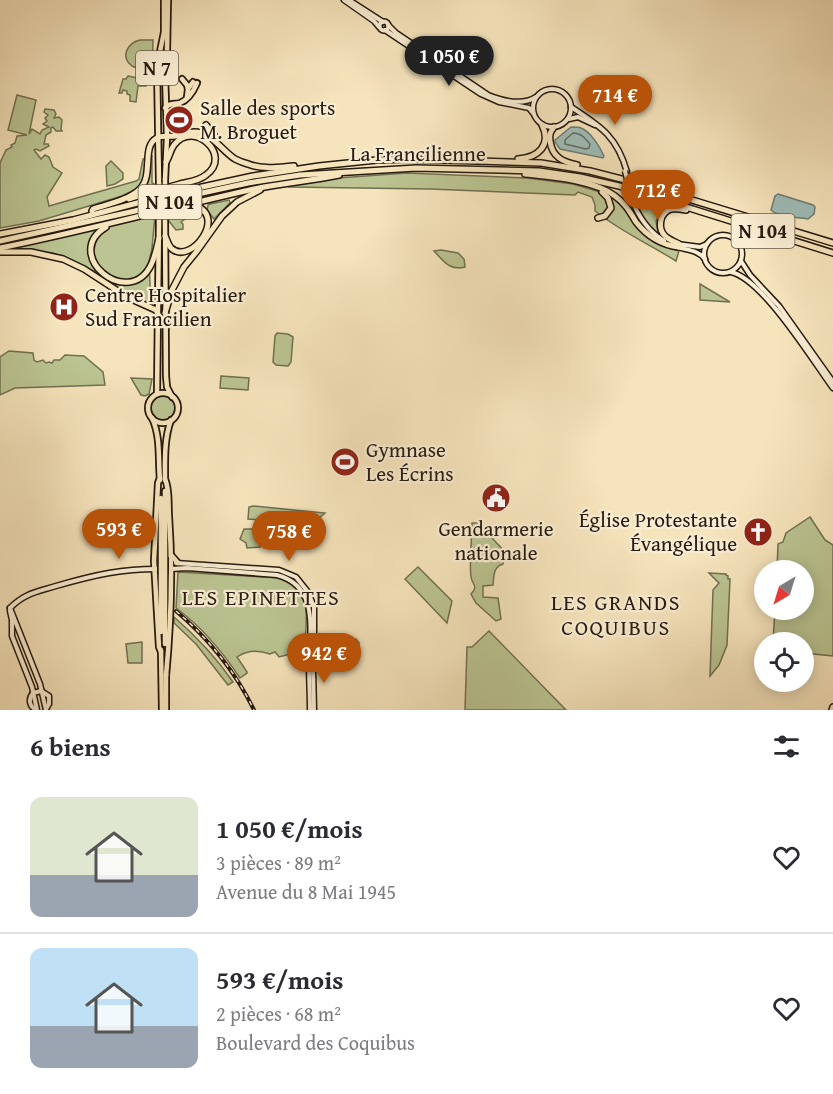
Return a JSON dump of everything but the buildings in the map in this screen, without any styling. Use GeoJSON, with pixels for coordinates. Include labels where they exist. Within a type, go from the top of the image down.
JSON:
{"type":"FeatureCollection","features":[{"type":"Feature","properties":{"kind":"highway"},"geometry":{"type":"LineString","coordinates":[[206,125],[212,134],[240,161]]}},
{"type":"Feature","properties":{"kind":"highway"},"geometry":{"type":"LineString","coordinates":[[500,161],[523,159],[538,152],[546,139],[542,125]]}},
{"type":"Feature","properties":{"kind":"highway"},"geometry":{"type":"LineString","coordinates":[[554,127],[549,135],[550,142],[553,153],[559,159],[631,179],[633,182]]}},
{"type":"Feature","properties":{"kind":"highway"},"geometry":{"type":"LineString","coordinates":[[92,211],[141,188],[148,174],[148,148],[158,137],[192,132],[201,133],[213,139],[233,158],[263,168],[334,164]]}},
{"type":"Feature","properties":{"kind":"highway"},"geometry":{"type":"LineString","coordinates":[[55,224],[57,221],[142,194],[201,178],[212,169],[215,160],[209,144],[202,138],[194,136],[176,142],[166,162]]}},
{"type":"Feature","properties":{"kind":"highway","name":"La Francilienne"},"geometry":{"type":"LineString","coordinates":[[0,234],[55,224],[225,181],[262,174],[334,164],[411,159],[500,161],[577,168],[633,182],[833,243]]}},
{"type":"Feature","properties":{"kind":"highway","name":"La Francilienne"},"geometry":{"type":"LineString","coordinates":[[0,241],[248,183],[342,171],[417,168],[550,172],[596,180],[833,253]]}},
{"type":"Feature","properties":{"kind":"highway"},"geometry":{"type":"LineString","coordinates":[[0,250],[181,205],[273,185],[338,175],[342,171]]}},
{"type":"Feature","properties":{"kind":"highway"},"geometry":{"type":"LineString","coordinates":[[520,171],[524,174],[547,176],[599,187],[624,204],[650,236],[670,246],[679,246]]}},
{"type":"Feature","properties":{"kind":"highway"},"geometry":{"type":"LineString","coordinates":[[165,313],[172,290],[184,267],[222,216],[231,206],[245,197],[271,188],[273,185]]}},
{"type":"Feature","properties":{"kind":"highway"},"geometry":{"type":"LineString","coordinates":[[587,185],[604,193],[610,201],[609,212],[598,218]]}},
{"type":"Feature","properties":{"kind":"highway"},"geometry":{"type":"LineString","coordinates":[[113,223],[98,233],[91,251],[92,259],[106,276],[114,281],[127,282],[145,273],[162,237],[171,248],[180,252],[196,245],[205,234],[208,220],[203,210],[195,205],[181,205]]}},
{"type":"Feature","properties":{"kind":"highway"},"geometry":{"type":"LineString","coordinates":[[679,246],[666,237],[660,225],[661,220],[669,210],[694,209]]}},
{"type":"Feature","properties":{"kind":"highway"},"geometry":{"type":"LineString","coordinates":[[0,250],[31,252],[63,259],[84,269],[127,297],[156,310],[158,314]]}},
{"type":"Feature","properties":{"kind":"main road","name":"N 7"},"geometry":{"type":"LineString","coordinates":[[166,0],[167,136],[162,237],[166,376],[167,387],[172,397]]}},
{"type":"Feature","properties":{"kind":"main road","name":"N 7"},"geometry":{"type":"LineString","coordinates":[[162,219],[157,66],[164,32],[166,0]]}},
{"type":"Feature","properties":{"kind":"main road"},"geometry":{"type":"LineString","coordinates":[[344,0],[374,21],[382,30],[487,97],[529,108],[542,125],[554,127],[563,124],[568,119],[571,106]]}},
{"type":"Feature","properties":{"kind":"main road"},"geometry":{"type":"LineString","coordinates":[[349,0],[387,23],[396,33],[495,98],[524,103],[536,98],[546,90],[556,90],[566,96],[571,106],[594,121],[609,136],[620,152],[637,213],[650,231],[668,244],[700,247],[707,244]]}},
{"type":"Feature","properties":{"kind":"main road"},"geometry":{"type":"LineString","coordinates":[[380,27],[383,22]]}},
{"type":"Feature","properties":{"kind":"main road"},"geometry":{"type":"LineString","coordinates":[[385,30],[388,26]]}},
{"type":"Feature","properties":{"kind":"main road"},"geometry":{"type":"LineString","coordinates":[[419,48],[440,64],[441,69]]}},
{"type":"Feature","properties":{"kind":"main road"},"geometry":{"type":"LineString","coordinates":[[182,79],[187,85],[187,97]]}},
{"type":"Feature","properties":{"kind":"main road"},"geometry":{"type":"LineString","coordinates":[[165,108],[187,97],[193,91],[195,82],[188,89]]}},
{"type":"Feature","properties":{"kind":"main road"},"geometry":{"type":"LineString","coordinates":[[165,98],[174,103]]}},
{"type":"Feature","properties":{"kind":"main road"},"geometry":{"type":"LineString","coordinates":[[533,113],[536,98]]}},
{"type":"Feature","properties":{"kind":"main road"},"geometry":{"type":"LineString","coordinates":[[568,119],[582,118],[600,129],[618,152],[626,171]]}},
{"type":"Feature","properties":{"kind":"main road"},"geometry":{"type":"LineString","coordinates":[[719,236],[734,238],[742,251],[741,261],[731,272],[723,274],[713,271],[705,259],[707,244],[719,236]]}},
{"type":"Feature","properties":{"kind":"main road","name":"N 7"},"geometry":{"type":"LineString","coordinates":[[157,394],[162,237]]}},
{"type":"Feature","properties":{"kind":"main road"},"geometry":{"type":"LineString","coordinates":[[679,246],[705,259]]}},
{"type":"Feature","properties":{"kind":"main road"},"geometry":{"type":"LineString","coordinates":[[741,261],[750,275],[778,306],[833,382]]}},
{"type":"Feature","properties":{"kind":"main road"},"geometry":{"type":"LineString","coordinates":[[731,272],[744,277],[771,303],[833,388]]}},
{"type":"Feature","properties":{"kind":"main road"},"geometry":{"type":"LineString","coordinates":[[161,652],[152,567],[158,483],[162,479],[168,430],[177,410],[176,402],[165,393],[157,394],[147,407],[158,438],[162,479],[161,652],[164,710]]}},
{"type":"Feature","properties":{"kind":"main road"},"geometry":{"type":"LineString","coordinates":[[152,418],[163,423],[171,420]]}},
{"type":"Feature","properties":{"kind":"main road"},"geometry":{"type":"LineString","coordinates":[[162,479],[167,483],[172,556],[164,710]]}},
{"type":"Feature","properties":{"kind":"main road"},"geometry":{"type":"LineString","coordinates":[[172,556],[178,563]]}},
{"type":"Feature","properties":{"kind":"main road"},"geometry":{"type":"LineString","coordinates":[[10,608],[23,596],[61,585],[112,572],[172,563],[279,570],[296,577],[312,599],[314,607],[312,710]]}},
{"type":"Feature","properties":{"kind":"main road"},"geometry":{"type":"LineString","coordinates":[[152,567],[277,575],[287,578],[301,590],[307,600],[310,619],[312,710]]}},
{"type":"Feature","properties":{"kind":"main road"},"geometry":{"type":"LineString","coordinates":[[163,574],[166,676]]}},
{"type":"Feature","properties":{"kind":"main road"},"geometry":{"type":"LineString","coordinates":[[10,608],[42,691],[50,700],[45,710]]}},
{"type":"Feature","properties":{"kind":"main road"},"geometry":{"type":"LineString","coordinates":[[10,608],[12,636],[33,693],[36,710]]}},
{"type":"Feature","properties":{"kind":"main road"},"geometry":{"type":"LineString","coordinates":[[33,693],[42,691]]}},
{"type":"Feature","properties":{"kind":"green space"},"geometry":{"type":"Polygon","coordinates":[[[140,40],[153,40],[152,71],[134,67],[126,59],[129,47],[140,40]]]}},
{"type":"Feature","properties":{"kind":"green space"},"geometry":{"type":"Polygon","coordinates":[[[128,76],[147,80],[146,86],[138,86],[136,102],[130,101],[127,91],[123,90],[119,93],[123,79],[128,76]]]}},
{"type":"Feature","properties":{"kind":"green space"},"geometry":{"type":"Polygon","coordinates":[[[17,95],[36,100],[29,134],[32,129],[40,134],[42,130],[49,127],[43,124],[47,121],[45,118],[48,115],[44,112],[45,109],[54,110],[56,114],[54,118],[59,117],[62,120],[62,131],[56,131],[53,127],[46,135],[44,144],[49,146],[40,151],[34,150],[41,159],[45,155],[49,157],[53,167],[62,173],[47,197],[49,206],[136,181],[139,179],[143,159],[152,156],[154,188],[143,191],[134,190],[122,196],[39,221],[0,228],[0,163],[6,150],[15,143],[17,136],[27,135],[8,130],[17,95]]]}},
{"type":"Feature","properties":{"kind":"green space"},"geometry":{"type":"Polygon","coordinates":[[[111,161],[123,173],[123,179],[107,186],[106,166],[111,161]]]}},
{"type":"Feature","properties":{"kind":"green space"},"geometry":{"type":"Polygon","coordinates":[[[407,173],[527,178],[573,184],[610,195],[626,210],[647,237],[658,244],[679,251],[676,261],[595,211],[592,197],[578,192],[575,195],[430,189],[289,187],[338,178],[407,173]]]}},
{"type":"Feature","properties":{"kind":"green space"},"geometry":{"type":"Polygon","coordinates":[[[635,195],[657,204],[662,209],[656,221],[658,233],[655,233],[645,221],[635,195]]]}},
{"type":"Feature","properties":{"kind":"green space"},"geometry":{"type":"Polygon","coordinates":[[[229,200],[229,204],[214,219],[207,210],[208,205],[229,200]]]}},
{"type":"Feature","properties":{"kind":"green space"},"geometry":{"type":"Polygon","coordinates":[[[189,209],[189,216],[181,222],[183,229],[176,230],[168,220],[169,217],[175,211],[189,209]]]}},
{"type":"Feature","properties":{"kind":"green space"},"geometry":{"type":"Polygon","coordinates":[[[155,215],[149,262],[151,305],[115,288],[96,272],[53,253],[14,249],[14,247],[155,215]]]}},
{"type":"Feature","properties":{"kind":"green space"},"geometry":{"type":"Polygon","coordinates":[[[434,251],[458,253],[464,259],[465,267],[455,268],[447,264],[434,251]]]}},
{"type":"Feature","properties":{"kind":"green space"},"geometry":{"type":"Polygon","coordinates":[[[700,284],[730,302],[700,300],[700,284]]]}},
{"type":"Feature","properties":{"kind":"green space"},"geometry":{"type":"Polygon","coordinates":[[[277,333],[293,337],[291,362],[288,366],[276,365],[273,362],[277,333]]]}},
{"type":"Feature","properties":{"kind":"green space"},"geometry":{"type":"Polygon","coordinates":[[[9,351],[33,353],[34,360],[37,362],[43,360],[46,363],[60,360],[65,355],[84,356],[103,372],[105,385],[15,388],[0,395],[0,357],[9,351]]]}},
{"type":"Feature","properties":{"kind":"green space"},"geometry":{"type":"Polygon","coordinates":[[[221,376],[249,378],[248,390],[220,388],[221,376]]]}},
{"type":"Feature","properties":{"kind":"green space"},"geometry":{"type":"Polygon","coordinates":[[[131,378],[152,379],[149,394],[141,395],[131,378]]]}},
{"type":"Feature","properties":{"kind":"green space"},"geometry":{"type":"Polygon","coordinates":[[[163,396],[171,400],[175,408],[171,416],[163,420],[155,416],[151,408],[155,400],[163,396]]]}},
{"type":"Feature","properties":{"kind":"green space"},"geometry":{"type":"Polygon","coordinates":[[[249,507],[325,513],[312,524],[248,519],[249,507]]]}},
{"type":"Feature","properties":{"kind":"green space"},"geometry":{"type":"Polygon","coordinates":[[[810,517],[825,540],[833,545],[833,656],[814,654],[814,632],[774,632],[774,620],[814,620],[814,560],[777,560],[778,544],[783,542],[786,533],[810,517]]]}},
{"type":"Feature","properties":{"kind":"green space"},"geometry":{"type":"Polygon","coordinates":[[[472,523],[478,523],[507,554],[503,559],[503,564],[496,570],[493,585],[483,586],[483,597],[498,598],[501,619],[496,621],[476,603],[471,594],[475,587],[470,571],[472,523]]]}},
{"type":"Feature","properties":{"kind":"green space"},"geometry":{"type":"Polygon","coordinates":[[[244,529],[261,529],[260,547],[247,548],[246,543],[240,539],[244,529]]]}},
{"type":"Feature","properties":{"kind":"green space"},"geometry":{"type":"Polygon","coordinates":[[[418,567],[452,601],[447,623],[405,579],[418,567]]]}},
{"type":"Feature","properties":{"kind":"green space"},"geometry":{"type":"Polygon","coordinates":[[[178,572],[282,578],[291,583],[302,593],[305,601],[304,654],[294,653],[279,657],[275,652],[270,654],[257,651],[245,653],[237,657],[247,672],[240,678],[211,640],[176,608],[178,572]]]}},
{"type":"Feature","properties":{"kind":"green space"},"geometry":{"type":"Polygon","coordinates":[[[709,573],[726,574],[730,579],[727,645],[719,665],[710,676],[713,590],[719,583],[709,573]]]}},
{"type":"Feature","properties":{"kind":"green space"},"geometry":{"type":"Polygon","coordinates":[[[174,617],[206,648],[233,682],[228,685],[196,644],[174,623],[174,617]]]}},
{"type":"Feature","properties":{"kind":"green space"},"geometry":{"type":"Polygon","coordinates":[[[489,631],[566,710],[465,710],[467,647],[472,647],[489,631]]]}},
{"type":"Feature","properties":{"kind":"green space"},"geometry":{"type":"Polygon","coordinates":[[[335,639],[356,639],[359,646],[349,655],[333,653],[335,639]]]}},
{"type":"Feature","properties":{"kind":"green space"},"geometry":{"type":"Polygon","coordinates":[[[142,642],[142,663],[128,663],[126,644],[142,642]]]}},
{"type":"Feature","properties":{"kind":"water"},"geometry":{"type":"Polygon","coordinates":[[[571,127],[585,130],[595,140],[603,158],[560,149],[555,140],[571,127]]]}},
{"type":"Feature","properties":{"kind":"water"},"geometry":{"type":"Polygon","coordinates":[[[778,194],[813,205],[814,214],[808,219],[775,213],[771,210],[775,196],[778,194]]]}},
{"type":"Feature","properties":{"kind":"railway"},"geometry":{"type":"LineString","coordinates":[[176,611],[220,656],[254,710]]}},
{"type":"Feature","properties":{"kind":"place","name":"Salle des sports M. Broguet"},"geometry":{"type":"Point","coordinates":[179,120]}},
{"type":"Feature","properties":{"kind":"place","name":"Centre Hospitalier Sud Francilien"},"geometry":{"type":"Point","coordinates":[64,307]}},
{"type":"Feature","properties":{"kind":"place","name":"Gymnase Les Écrins"},"geometry":{"type":"Point","coordinates":[345,462]}},
{"type":"Feature","properties":{"kind":"place","name":"Gendarmerie nationale"},"geometry":{"type":"Point","coordinates":[496,498]}},
{"type":"Feature","properties":{"kind":"place","name":"Église Protestante Évangélique"},"geometry":{"type":"Point","coordinates":[758,532]}},
{"type":"Feature","properties":{"kind":"district","name":"LES EPINETTES"},"geometry":{"type":"Point","coordinates":[261,597]}},
{"type":"Feature","properties":{"kind":"district","name":"LES GRANDS COQUIBUS"},"geometry":{"type":"Point","coordinates":[616,614]}}]}
